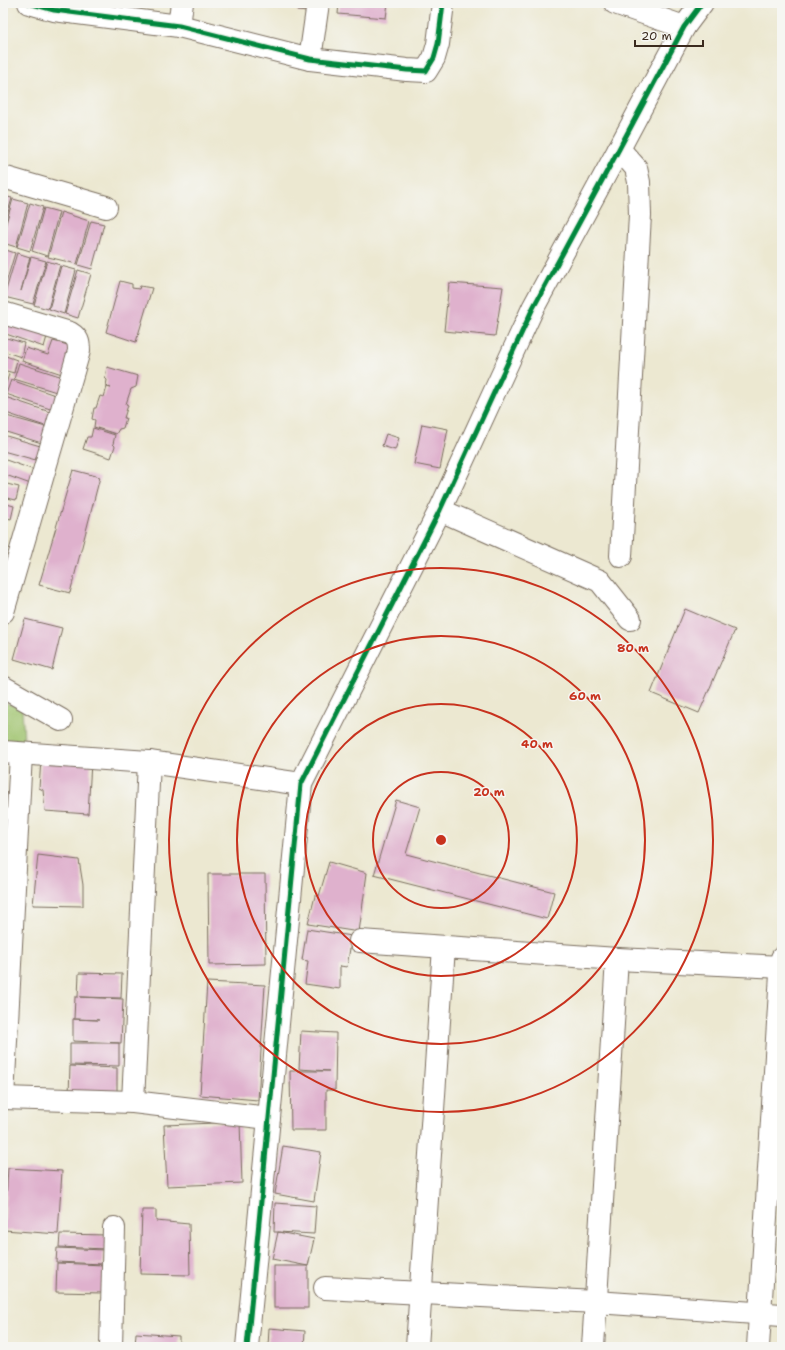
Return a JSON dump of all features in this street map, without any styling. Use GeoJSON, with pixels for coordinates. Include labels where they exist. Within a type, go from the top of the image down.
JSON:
{"type":"FeatureCollection","features":[{"type":"Feature","properties":{"kind":"street"},"geometry":{"type":"LineString","coordinates":[[29,3],[179,26],[310,59],[426,71],[434,58],[438,44],[443,3]]}},
{"type":"Feature","properties":{"kind":"street"},"geometry":{"type":"LineString","coordinates":[[179,26],[182,3]]}},
{"type":"Feature","properties":{"kind":"street"},"geometry":{"type":"LineString","coordinates":[[310,59],[318,3]]}},
{"type":"Feature","properties":{"kind":"street"},"geometry":{"type":"LineString","coordinates":[[615,3],[684,27]]}},
{"type":"Feature","properties":{"kind":"street"},"geometry":{"type":"LineString","coordinates":[[247,1347],[301,784],[440,510],[533,308],[684,27],[702,3]]}},
{"type":"Feature","properties":{"kind":"street"},"geometry":{"type":"LineString","coordinates":[[619,149],[636,168],[639,182],[640,215],[621,556]]}},
{"type":"Feature","properties":{"kind":"street"},"geometry":{"type":"LineString","coordinates":[[3,177],[106,207]]}},
{"type":"Feature","properties":{"kind":"street"},"geometry":{"type":"LineString","coordinates":[[3,313],[70,334],[75,336],[79,342],[79,351],[61,416],[3,612]]}},
{"type":"Feature","properties":{"kind":"street"},"geometry":{"type":"LineString","coordinates":[[440,510],[600,581],[630,619]]}},
{"type":"Feature","properties":{"kind":"street"},"geometry":{"type":"LineString","coordinates":[[3,687],[61,720]]}},
{"type":"Feature","properties":{"kind":"street"},"geometry":{"type":"LineString","coordinates":[[269,1118],[133,1102],[3,1098],[12,753],[148,762],[301,784]]}},
{"type":"Feature","properties":{"kind":"street"},"geometry":{"type":"LineString","coordinates":[[133,1102],[148,762]]}},
{"type":"Feature","properties":{"kind":"street"},"geometry":{"type":"LineString","coordinates":[[360,941],[617,959],[782,967]]}},
{"type":"Feature","properties":{"kind":"street"},"geometry":{"type":"LineString","coordinates":[[417,1347],[444,947]]}},
{"type":"Feature","properties":{"kind":"street"},"geometry":{"type":"LineString","coordinates":[[758,1347],[782,958]]}},
{"type":"Feature","properties":{"kind":"street"},"geometry":{"type":"LineString","coordinates":[[593,1347],[617,959]]}},
{"type":"Feature","properties":{"kind":"street"},"geometry":{"type":"LineString","coordinates":[[111,1347],[114,1228]]}},
{"type":"Feature","properties":{"kind":"street"},"geometry":{"type":"LineString","coordinates":[[325,1288],[596,1302],[782,1315]]}},
{"type":"Feature","properties":{"kind":"green space"},"geometry":{"type":"Polygon","coordinates":[[[3,702],[22,708],[24,740],[3,740],[3,702]]]}},
{"type":"Feature","properties":{"kind":"building"},"geometry":{"type":"Polygon","coordinates":[[[85,3],[123,3],[122,9],[85,3]]]}},
{"type":"Feature","properties":{"kind":"building"},"geometry":{"type":"Polygon","coordinates":[[[298,3],[310,3],[308,12],[297,11],[298,3]]]}},
{"type":"Feature","properties":{"kind":"building"},"geometry":{"type":"Polygon","coordinates":[[[339,3],[388,3],[386,18],[338,14],[339,3]]]}},
{"type":"Feature","properties":{"kind":"building"},"geometry":{"type":"Polygon","coordinates":[[[3,196],[12,198],[3,230],[3,196]]]}},
{"type":"Feature","properties":{"kind":"building"},"geometry":{"type":"Polygon","coordinates":[[[13,199],[28,203],[16,247],[3,243],[3,234],[13,199]]]}},
{"type":"Feature","properties":{"kind":"building"},"geometry":{"type":"Polygon","coordinates":[[[30,203],[43,207],[30,251],[17,247],[30,203]]]}},
{"type":"Feature","properties":{"kind":"building"},"geometry":{"type":"Polygon","coordinates":[[[44,208],[59,212],[47,256],[32,251],[44,208]]]}},
{"type":"Feature","properties":{"kind":"building"},"geometry":{"type":"Polygon","coordinates":[[[61,212],[89,221],[77,264],[48,257],[61,212]]]}},
{"type":"Feature","properties":{"kind":"building"},"geometry":{"type":"Polygon","coordinates":[[[91,221],[104,224],[92,269],[78,265],[91,221]]]}},
{"type":"Feature","properties":{"kind":"building"},"geometry":{"type":"Polygon","coordinates":[[[3,249],[15,253],[3,293],[3,249]]]}},
{"type":"Feature","properties":{"kind":"building"},"geometry":{"type":"Polygon","coordinates":[[[17,253],[30,257],[21,291],[31,257],[46,261],[33,304],[4,297],[17,253]]]}},
{"type":"Feature","properties":{"kind":"building"},"geometry":{"type":"Polygon","coordinates":[[[47,261],[60,265],[48,309],[34,305],[47,261]]]}},
{"type":"Feature","properties":{"kind":"building"},"geometry":{"type":"Polygon","coordinates":[[[61,266],[76,270],[64,314],[49,309],[61,266]]]}},
{"type":"Feature","properties":{"kind":"building"},"geometry":{"type":"Polygon","coordinates":[[[78,270],[91,274],[78,318],[65,314],[78,270]]]}},
{"type":"Feature","properties":{"kind":"building"},"geometry":{"type":"Polygon","coordinates":[[[120,281],[132,284],[132,288],[139,289],[140,286],[152,288],[136,342],[106,332],[120,281]]]}},
{"type":"Feature","properties":{"kind":"building"},"geometry":{"type":"Polygon","coordinates":[[[449,283],[503,287],[495,336],[444,331],[449,283]]]}},
{"type":"Feature","properties":{"kind":"building"},"geometry":{"type":"Polygon","coordinates":[[[3,318],[48,333],[44,347],[3,333],[3,318]]]}},
{"type":"Feature","properties":{"kind":"building"},"geometry":{"type":"Polygon","coordinates":[[[3,337],[24,343],[21,357],[3,351],[3,337]]]}},
{"type":"Feature","properties":{"kind":"building"},"geometry":{"type":"Polygon","coordinates":[[[53,341],[72,346],[68,376],[22,361],[26,348],[48,355],[53,341]]]}},
{"type":"Feature","properties":{"kind":"building"},"geometry":{"type":"Polygon","coordinates":[[[3,355],[17,360],[14,373],[3,370],[3,355]]]}},
{"type":"Feature","properties":{"kind":"building"},"geometry":{"type":"Polygon","coordinates":[[[19,363],[69,379],[63,394],[14,379],[19,363]]]}},
{"type":"Feature","properties":{"kind":"building"},"geometry":{"type":"Polygon","coordinates":[[[107,367],[138,376],[136,387],[131,389],[126,404],[128,405],[123,428],[119,429],[116,434],[94,427],[95,420],[92,419],[94,408],[96,408],[100,396],[104,397],[107,387],[111,388],[106,386],[107,380],[105,378],[107,367]]]}},
{"type":"Feature","properties":{"kind":"building"},"geometry":{"type":"Polygon","coordinates":[[[3,372],[9,374],[5,387],[3,387],[3,372]]]}},
{"type":"Feature","properties":{"kind":"building"},"geometry":{"type":"Polygon","coordinates":[[[11,380],[61,397],[56,411],[6,394],[11,380]]]}},
{"type":"Feature","properties":{"kind":"building"},"geometry":{"type":"Polygon","coordinates":[[[5,397],[56,414],[51,428],[3,412],[5,397]]]}},
{"type":"Feature","properties":{"kind":"building"},"geometry":{"type":"Polygon","coordinates":[[[3,415],[53,429],[48,445],[3,431],[3,415]]]}},
{"type":"Feature","properties":{"kind":"building"},"geometry":{"type":"Polygon","coordinates":[[[422,424],[448,429],[440,469],[414,464],[422,424]]]}},
{"type":"Feature","properties":{"kind":"building"},"geometry":{"type":"Polygon","coordinates":[[[93,428],[115,435],[113,444],[115,446],[111,458],[83,449],[87,437],[91,437],[93,428]]]}},
{"type":"Feature","properties":{"kind":"building"},"geometry":{"type":"Polygon","coordinates":[[[386,434],[399,438],[395,450],[382,446],[386,434]]]}},
{"type":"Feature","properties":{"kind":"building"},"geometry":{"type":"Polygon","coordinates":[[[3,435],[47,448],[43,462],[3,451],[3,435]]]}},
{"type":"Feature","properties":{"kind":"building"},"geometry":{"type":"Polygon","coordinates":[[[3,459],[40,472],[36,486],[3,474],[3,459]]]}},
{"type":"Feature","properties":{"kind":"building"},"geometry":{"type":"Polygon","coordinates":[[[73,470],[100,477],[70,593],[39,585],[73,470]]]}},
{"type":"Feature","properties":{"kind":"building"},"geometry":{"type":"Polygon","coordinates":[[[3,483],[19,487],[16,500],[3,497],[3,483]]]}},
{"type":"Feature","properties":{"kind":"building"},"geometry":{"type":"Polygon","coordinates":[[[3,503],[14,506],[11,519],[3,517],[3,503]]]}},
{"type":"Feature","properties":{"kind":"building"},"geometry":{"type":"Polygon","coordinates":[[[685,609],[735,630],[699,713],[651,693],[685,609]]]}},
{"type":"Feature","properties":{"kind":"building"},"geometry":{"type":"Polygon","coordinates":[[[25,619],[62,628],[52,670],[14,659],[25,619]]]}},
{"type":"Feature","properties":{"kind":"building"},"geometry":{"type":"Polygon","coordinates":[[[41,760],[91,762],[88,814],[45,811],[43,790],[39,788],[41,760]]]}},
{"type":"Feature","properties":{"kind":"building"},"geometry":{"type":"Polygon","coordinates":[[[396,800],[420,807],[406,854],[554,892],[547,919],[374,875],[396,800]]]}},
{"type":"Feature","properties":{"kind":"building"},"geometry":{"type":"Polygon","coordinates":[[[38,855],[79,860],[83,885],[83,906],[33,905],[38,855]]]}},
{"type":"Feature","properties":{"kind":"building"},"geometry":{"type":"Polygon","coordinates":[[[329,862],[367,873],[359,932],[308,924],[315,896],[319,896],[329,862]]]}},
{"type":"Feature","properties":{"kind":"building"},"geometry":{"type":"Polygon","coordinates":[[[208,874],[265,874],[266,964],[209,965],[208,874]]]}},
{"type":"Feature","properties":{"kind":"building"},"geometry":{"type":"Polygon","coordinates":[[[307,929],[352,936],[347,967],[340,966],[340,989],[305,984],[308,961],[302,960],[307,929]]]}},
{"type":"Feature","properties":{"kind":"building"},"geometry":{"type":"Polygon","coordinates":[[[79,973],[122,974],[121,998],[80,997],[123,999],[121,1043],[73,1041],[73,1019],[99,1020],[74,1019],[75,997],[78,997],[79,973]]]}},
{"type":"Feature","properties":{"kind":"building"},"geometry":{"type":"Polygon","coordinates":[[[207,982],[265,985],[258,1100],[200,1095],[207,982]]]}},
{"type":"Feature","properties":{"kind":"building"},"geometry":{"type":"Polygon","coordinates":[[[301,1031],[336,1033],[335,1090],[326,1090],[326,1130],[291,1130],[290,1071],[329,1071],[299,1069],[301,1031]]]}},
{"type":"Feature","properties":{"kind":"building"},"geometry":{"type":"Polygon","coordinates":[[[70,1043],[119,1043],[119,1066],[70,1065],[70,1043]]]}},
{"type":"Feature","properties":{"kind":"building"},"geometry":{"type":"Polygon","coordinates":[[[70,1066],[117,1068],[117,1095],[69,1094],[70,1066]]]}},
{"type":"Feature","properties":{"kind":"building"},"geometry":{"type":"Polygon","coordinates":[[[240,1122],[242,1183],[167,1186],[164,1125],[240,1122]]]}},
{"type":"Feature","properties":{"kind":"building"},"geometry":{"type":"Polygon","coordinates":[[[283,1146],[321,1152],[314,1201],[275,1194],[283,1146]]]}},
{"type":"Feature","properties":{"kind":"building"},"geometry":{"type":"Polygon","coordinates":[[[8,1168],[62,1171],[58,1234],[4,1230],[8,1168]]]}},
{"type":"Feature","properties":{"kind":"building"},"geometry":{"type":"Polygon","coordinates":[[[275,1203],[316,1206],[314,1234],[274,1232],[275,1203]]]}},
{"type":"Feature","properties":{"kind":"building"},"geometry":{"type":"Polygon","coordinates":[[[142,1210],[156,1210],[156,1221],[189,1224],[190,1275],[140,1274],[142,1210]]]}},
{"type":"Feature","properties":{"kind":"building"},"geometry":{"type":"Polygon","coordinates":[[[278,1232],[314,1239],[308,1266],[272,1259],[278,1232]]]}},
{"type":"Feature","properties":{"kind":"building"},"geometry":{"type":"Polygon","coordinates":[[[60,1234],[107,1235],[106,1249],[59,1247],[60,1234]]]}},
{"type":"Feature","properties":{"kind":"building"},"geometry":{"type":"Polygon","coordinates":[[[57,1248],[104,1250],[103,1264],[56,1262],[57,1248]]]}},
{"type":"Feature","properties":{"kind":"building"},"geometry":{"type":"Polygon","coordinates":[[[57,1263],[104,1265],[103,1293],[56,1292],[57,1263]]]}},
{"type":"Feature","properties":{"kind":"building"},"geometry":{"type":"Polygon","coordinates":[[[274,1266],[308,1266],[308,1308],[274,1308],[274,1266]]]}},
{"type":"Feature","properties":{"kind":"building"},"geometry":{"type":"Polygon","coordinates":[[[269,1328],[305,1331],[304,1347],[268,1347],[269,1328]]]}},
{"type":"Feature","properties":{"kind":"building"},"geometry":{"type":"Polygon","coordinates":[[[136,1333],[179,1336],[179,1347],[135,1347],[136,1333]]]}},
{"type":"Feature","properties":{"kind":"cycle path"},"geometry":{"type":"LineString","coordinates":[[29,3],[54,10],[179,26],[310,59],[426,71],[434,58],[438,44],[443,3]]}},
{"type":"Feature","properties":{"kind":"cycle path"},"geometry":{"type":"LineString","coordinates":[[247,1347],[301,784],[440,510],[533,308],[684,27],[702,3]]}}]}
